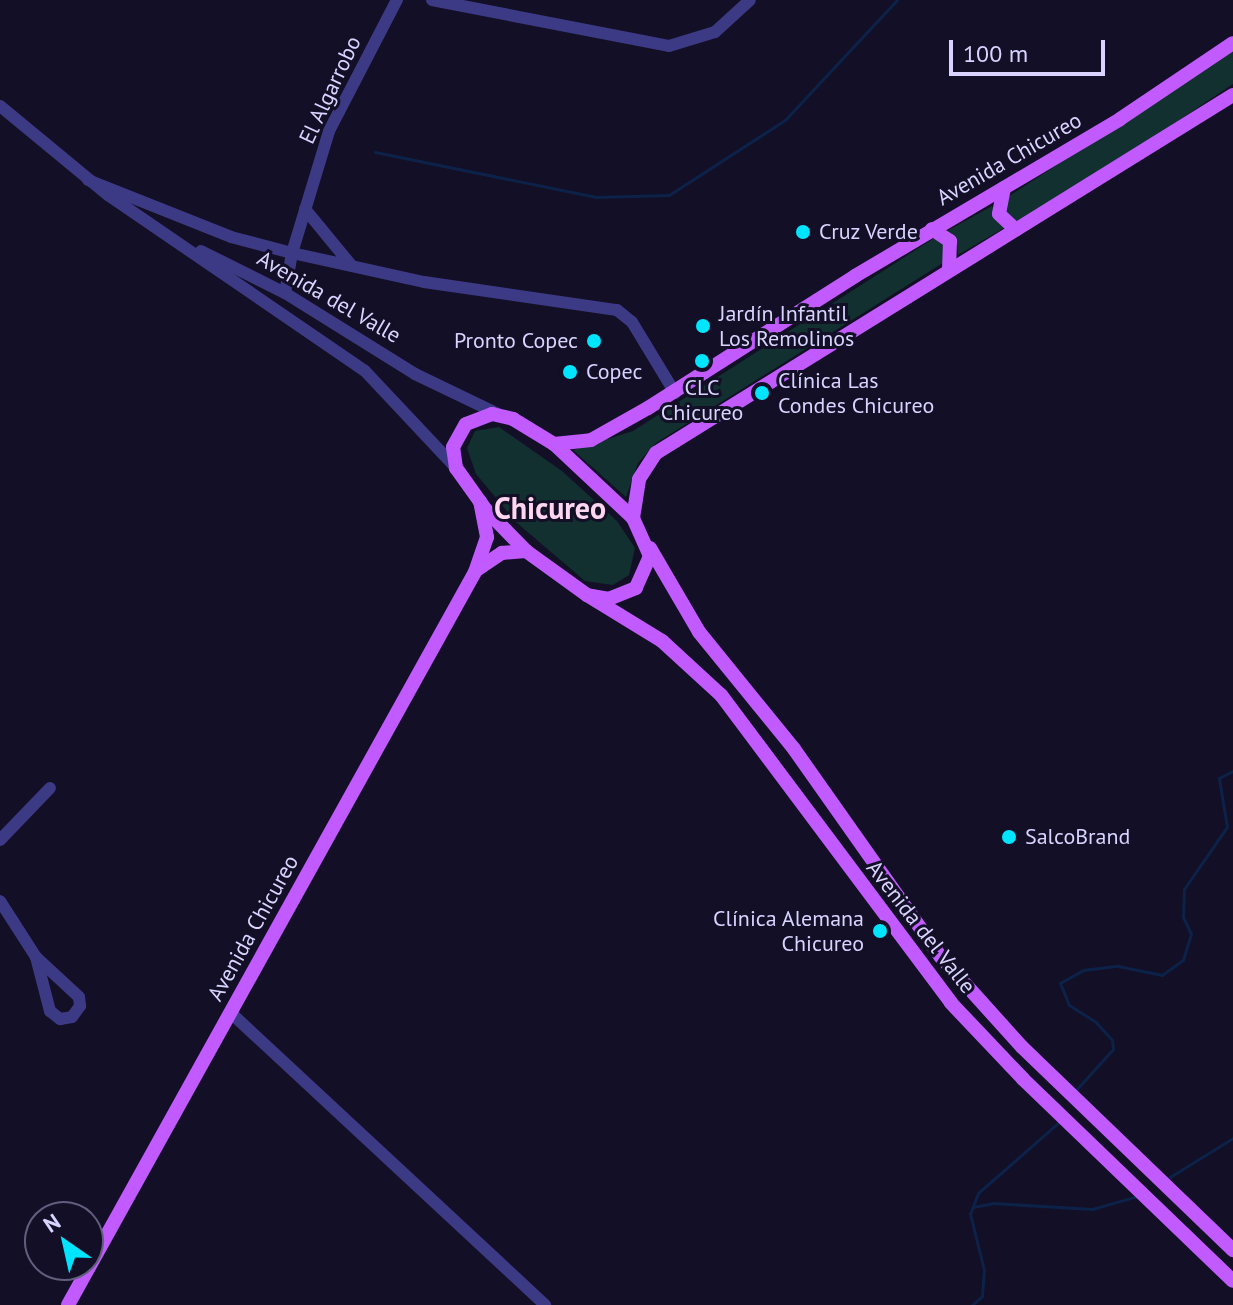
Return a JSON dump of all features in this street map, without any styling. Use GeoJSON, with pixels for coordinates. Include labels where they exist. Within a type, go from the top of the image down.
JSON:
{"type":"FeatureCollection","features":[{"type":"Feature","properties":{"kind":"main road","name":"Avenida Chicureo"},"geometry":{"type":"LineString","coordinates":[[554,444],[596,438],[675,393],[932,229],[1120,119],[1233,43]]}},
{"type":"Feature","properties":{"kind":"main road"},"geometry":{"type":"LineString","coordinates":[[633,518],[639,479],[656,453],[949,268],[1016,230],[1233,95]]}},
{"type":"Feature","properties":{"kind":"main road"},"geometry":{"type":"LineString","coordinates":[[1004,188],[999,214],[1016,230]]}},
{"type":"Feature","properties":{"kind":"main road"},"geometry":{"type":"LineString","coordinates":[[932,229],[950,241],[949,268]]}},
{"type":"Feature","properties":{"kind":"main road"},"geometry":{"type":"LineString","coordinates":[[456,468],[453,447],[461,429],[478,416],[498,414]]}},
{"type":"Feature","properties":{"kind":"main road","name":"Avenida del Valle"},"geometry":{"type":"LineString","coordinates":[[498,414],[554,444],[633,518],[699,632],[794,749],[914,922],[977,999],[1065,1089],[1233,1250]]}},
{"type":"Feature","properties":{"kind":"main road","name":"Avenida del Valle"},"geometry":{"type":"LineString","coordinates":[[456,468],[480,502],[526,551],[587,595],[674,650],[721,695],[922,969],[1054,1109],[1233,1281]]}},
{"type":"Feature","properties":{"kind":"main road","name":"Avenida Chicureo"},"geometry":{"type":"LineString","coordinates":[[68,1305],[475,572],[487,537],[480,502]]}},
{"type":"Feature","properties":{"kind":"main road"},"geometry":{"type":"LineString","coordinates":[[587,595],[609,599],[636,588],[649,568],[650,548]]}},
{"type":"Feature","properties":{"kind":"main road"},"geometry":{"type":"LineString","coordinates":[[475,572],[498,555],[526,551]]}},
{"type":"Feature","properties":{"kind":"street","name":"El Algarrobo"},"geometry":{"type":"LineString","coordinates":[[285,293],[292,253],[329,131],[397,0]]}},
{"type":"Feature","properties":{"kind":"street"},"geometry":{"type":"LineString","coordinates":[[432,0],[633,43],[678,46],[715,32],[750,0]]}},
{"type":"Feature","properties":{"kind":"street","name":"Avenida del Valle"},"geometry":{"type":"LineString","coordinates":[[0,106],[88,180],[353,362],[408,411],[456,468]]}},
{"type":"Feature","properties":{"kind":"street"},"geometry":{"type":"LineString","coordinates":[[88,180],[231,237],[292,253],[354,268],[617,310],[632,322],[675,393]]}},
{"type":"Feature","properties":{"kind":"street"},"geometry":{"type":"LineString","coordinates":[[305,209],[354,268]]}},
{"type":"Feature","properties":{"kind":"street","name":"Avenida del Valle"},"geometry":{"type":"LineString","coordinates":[[139,216],[285,293],[415,374],[498,414]]}},
{"type":"Feature","properties":{"kind":"street"},"geometry":{"type":"LineString","coordinates":[[0,840],[50,788]]}},
{"type":"Feature","properties":{"kind":"street"},"geometry":{"type":"LineString","coordinates":[[0,901],[36,957],[79,997],[80,1006],[72,1017],[60,1019],[50,1011],[36,957]]}},
{"type":"Feature","properties":{"kind":"street"},"geometry":{"type":"LineString","coordinates":[[231,1013],[545,1305]]}},
{"type":"Feature","properties":{"kind":"green space"},"geometry":{"type":"Polygon","coordinates":[[[1233,51],[1233,84],[1097,175],[1017,221],[1007,219],[1002,210],[1006,198],[1233,51]]]}},
{"type":"Feature","properties":{"kind":"green space"},"geometry":{"type":"Polygon","coordinates":[[[992,206],[1004,228],[958,255],[956,238],[947,231],[992,206]]]}},
{"type":"Feature","properties":{"kind":"green space"},"geometry":{"type":"Polygon","coordinates":[[[936,237],[944,242],[946,261],[656,443],[638,463],[626,497],[573,450],[633,431],[936,237]]]}},
{"type":"Feature","properties":{"kind":"green space"},"geometry":{"type":"Polygon","coordinates":[[[499,427],[562,471],[617,521],[635,548],[629,575],[613,585],[585,581],[517,523],[476,474],[467,448],[475,431],[499,427]]]}},
{"type":"Feature","properties":{"kind":"waterway"},"geometry":{"type":"LineString","coordinates":[[375,152],[596,197],[669,195],[785,120],[897,0]]}},
{"type":"Feature","properties":{"kind":"waterway"},"geometry":{"type":"LineString","coordinates":[[1076,1090],[1113,1049],[1112,1040],[1096,1022],[1069,1005],[1060,983],[1083,970],[1118,966],[1162,975],[1183,960],[1191,934],[1183,917],[1184,889],[1227,827],[1219,778],[1233,771]]}},
{"type":"Feature","properties":{"kind":"waterway"},"geometry":{"type":"LineString","coordinates":[[972,1305],[982,1296],[984,1270],[970,1214],[978,1193],[1059,1122]]}},
{"type":"Feature","properties":{"kind":"waterway"},"geometry":{"type":"LineString","coordinates":[[1165,1180],[1233,1138]]}},
{"type":"Feature","properties":{"kind":"waterway"},"geometry":{"type":"LineString","coordinates":[[973,1207],[993,1203],[1092,1209],[1138,1196]]}},
{"type":"Feature","properties":{"kind":"place","name":"Cruz Verde"},"geometry":{"type":"Point","coordinates":[803,232]}},
{"type":"Feature","properties":{"kind":"place","name":"Jardín Infantil Los Remolinos"},"geometry":{"type":"Point","coordinates":[703,326]}},
{"type":"Feature","properties":{"kind":"place","name":"Pronto Copec"},"geometry":{"type":"Point","coordinates":[594,341]}},
{"type":"Feature","properties":{"kind":"place","name":"CLC Chicureo"},"geometry":{"type":"Point","coordinates":[702,361]}},
{"type":"Feature","properties":{"kind":"place","name":"Copec"},"geometry":{"type":"Point","coordinates":[570,372]}},
{"type":"Feature","properties":{"kind":"place","name":"Clínica Las Condes Chicureo"},"geometry":{"type":"Point","coordinates":[762,393]}},
{"type":"Feature","properties":{"kind":"place","name":"SalcoBrand"},"geometry":{"type":"Point","coordinates":[1009,837]}},
{"type":"Feature","properties":{"kind":"place","name":"Clínica Alemana Chicureo"},"geometry":{"type":"Point","coordinates":[880,931]}},
{"type":"Feature","properties":{"kind":"district","name":"Chicureo"},"geometry":{"type":"Point","coordinates":[550,508]}}]}
